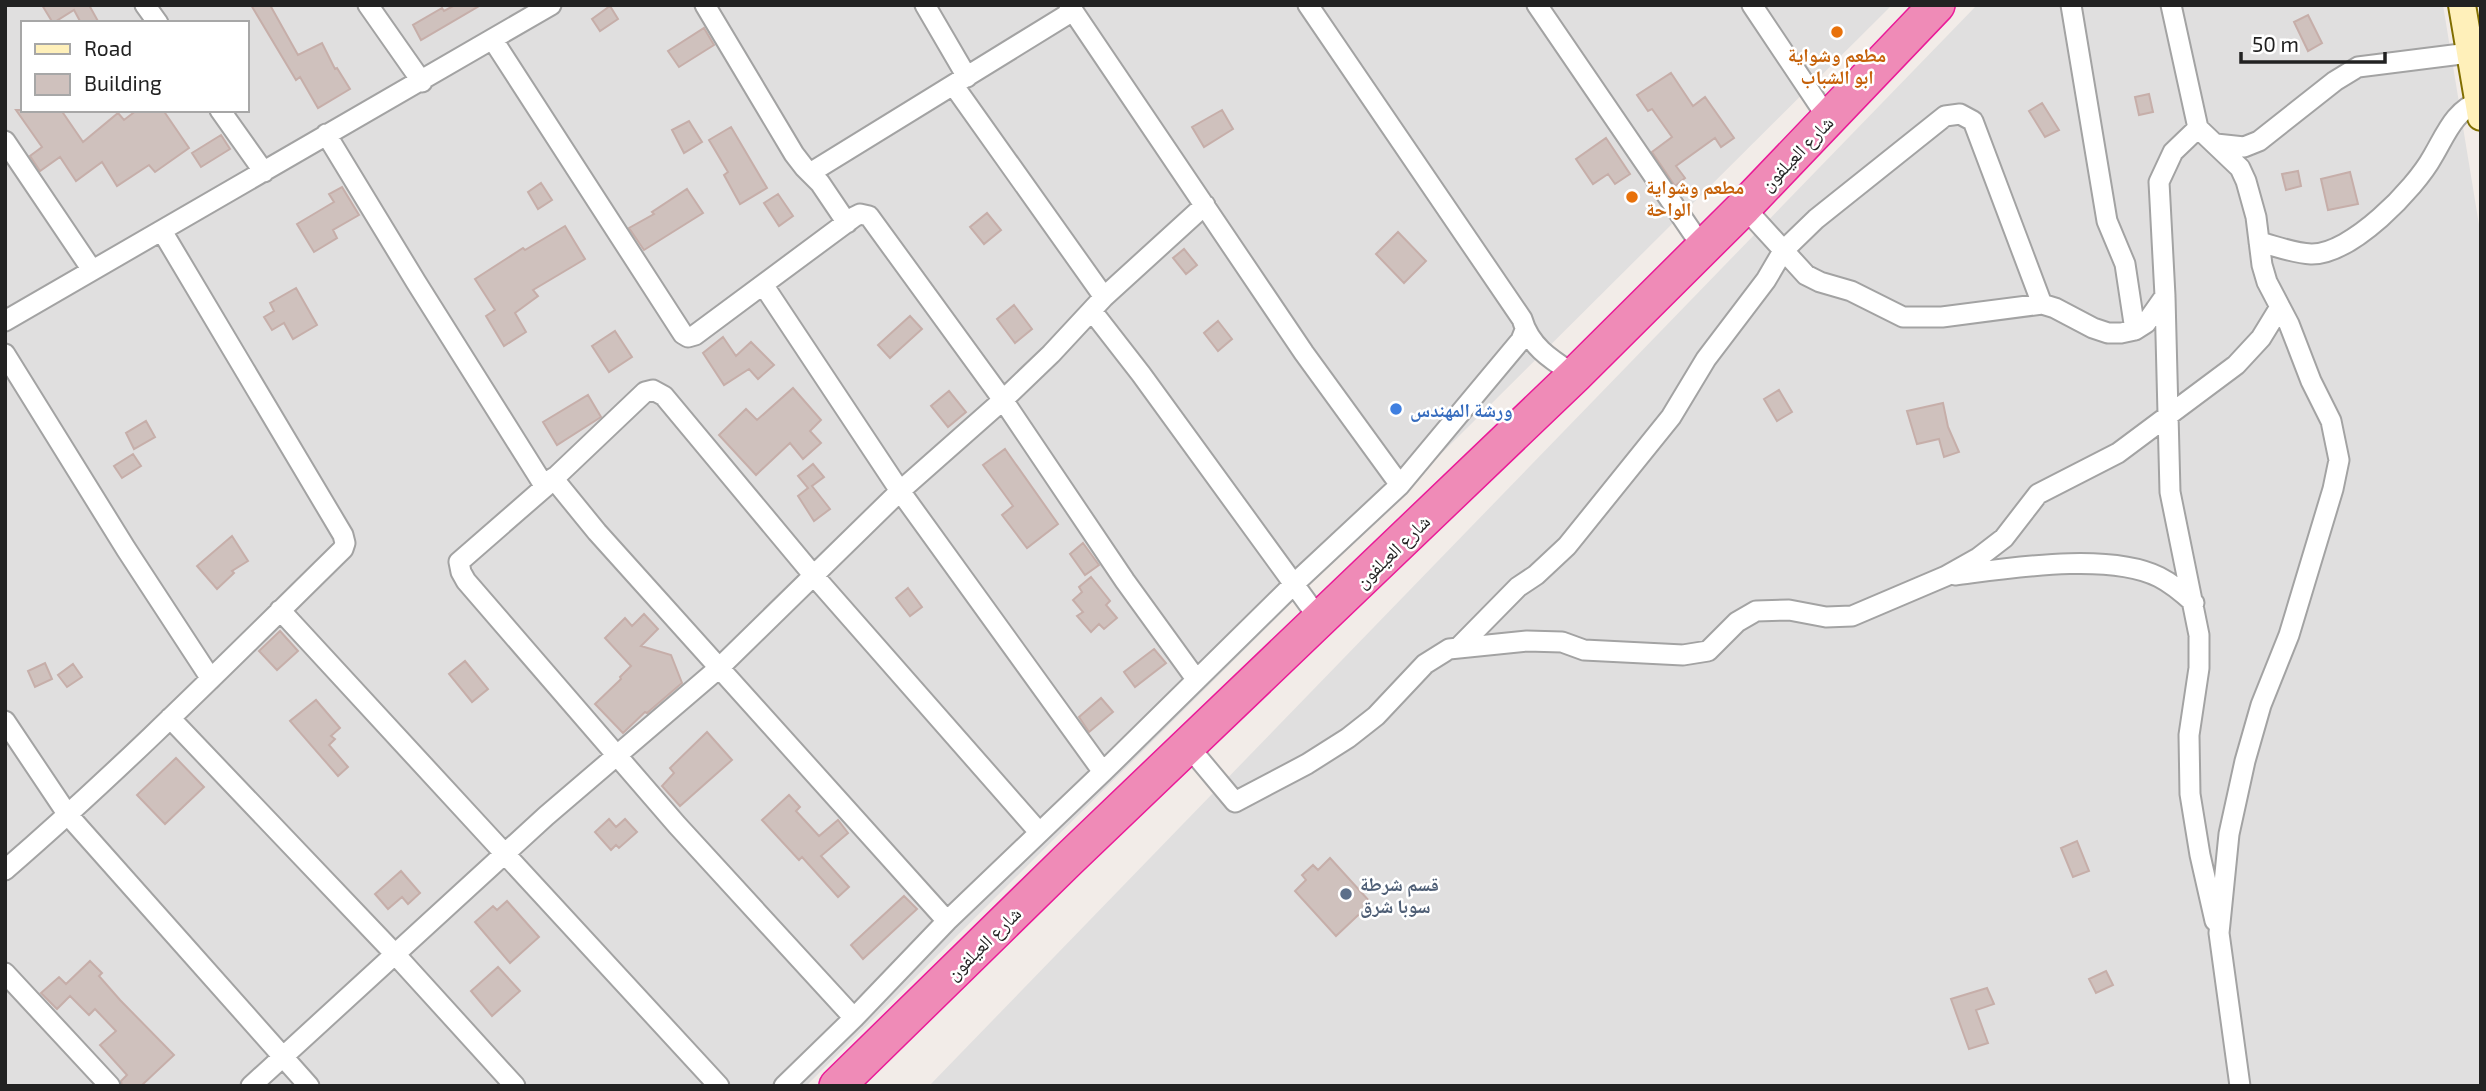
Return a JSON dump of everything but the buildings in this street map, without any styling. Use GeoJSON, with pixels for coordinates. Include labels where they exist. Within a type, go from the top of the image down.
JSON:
{"type":"FeatureCollection","features":[{"type":"Feature","properties":{"kind":"highway","name":"شارع العيلفون"},"geometry":{"type":"LineString","coordinates":[[837,1086],[1067,861],[1574,376],[1744,207],[1937,5]]}},
{"type":"Feature","properties":{"kind":"street"},"geometry":{"type":"LineString","coordinates":[[145,5],[157,21]]}},
{"type":"Feature","properties":{"kind":"street"},"geometry":{"type":"LineString","coordinates":[[368,5],[422,82]]}},
{"type":"Feature","properties":{"kind":"street"},"geometry":{"type":"LineString","coordinates":[[5,321],[551,5]]}},
{"type":"Feature","properties":{"kind":"street"},"geometry":{"type":"LineString","coordinates":[[705,5],[794,154],[820,183],[847,223]]}},
{"type":"Feature","properties":{"kind":"street"},"geometry":{"type":"LineString","coordinates":[[925,5],[960,82],[1141,373],[1320,620]]}},
{"type":"Feature","properties":{"kind":"street"},"geometry":{"type":"LineString","coordinates":[[1308,5],[1522,319],[1525,330],[1544,355],[1574,376]]}},
{"type":"Feature","properties":{"kind":"street"},"geometry":{"type":"LineString","coordinates":[[1536,5],[1703,248]]}},
{"type":"Feature","properties":{"kind":"street"},"geometry":{"type":"LineString","coordinates":[[1752,5],[1829,120]]}},
{"type":"Feature","properties":{"kind":"street"},"geometry":{"type":"LineString","coordinates":[[2071,5],[2107,221],[2125,264],[2135,331]]}},
{"type":"Feature","properties":{"kind":"street"},"geometry":{"type":"LineString","coordinates":[[2171,5],[2198,128],[2240,168],[2246,181],[2256,217],[2267,282],[2331,421],[2339,460],[2333,489],[2289,635],[2261,705],[2245,761],[2229,834],[2218,933]]}},
{"type":"Feature","properties":{"kind":"street"},"geometry":{"type":"LineString","coordinates":[[2259,242],[2312,254],[2326,252],[2353,239],[2413,186],[2457,115],[2480,106],[2462,5]]}},
{"type":"Feature","properties":{"kind":"street"},"geometry":{"type":"LineString","coordinates":[[810,173],[960,82],[1071,8],[1304,353],[1401,485]]}},
{"type":"Feature","properties":{"kind":"street"},"geometry":{"type":"LineString","coordinates":[[493,40],[683,334],[688,337],[695,335],[764,286],[860,214],[869,216],[1003,400],[1125,581],[1196,679]]}},
{"type":"Feature","properties":{"kind":"street"},"geometry":{"type":"LineString","coordinates":[[2216,144],[2244,146],[2259,141],[2334,81],[2358,67],[2469,53]]}},
{"type":"Feature","properties":{"kind":"street"},"geometry":{"type":"LineString","coordinates":[[221,112],[264,172]]}},
{"type":"Feature","properties":{"kind":"street"},"geometry":{"type":"LineString","coordinates":[[1459,647],[1518,587],[1536,575],[1567,546],[1671,418],[1706,359],[1766,280],[1783,251],[1816,219],[1945,116],[1961,114],[1973,121],[2042,304]]}},
{"type":"Feature","properties":{"kind":"street"},"geometry":{"type":"LineString","coordinates":[[2198,128],[2173,152],[2159,182],[2165,296],[2167,438],[2170,492],[2199,635],[2199,668],[2189,735],[2190,794],[2200,855],[2218,933],[2240,1086]]}},
{"type":"Feature","properties":{"kind":"street"},"geometry":{"type":"LineString","coordinates":[[326,134],[416,282],[549,482],[947,920]]}},
{"type":"Feature","properties":{"kind":"street"},"geometry":{"type":"LineString","coordinates":[[5,141],[92,270]]}},
{"type":"Feature","properties":{"kind":"street"},"geometry":{"type":"LineString","coordinates":[[251,1086],[504,854],[719,668],[900,491],[1003,400],[1098,304],[1205,205]]}},
{"type":"Feature","properties":{"kind":"street"},"geometry":{"type":"LineString","coordinates":[[1744,207],[1806,275],[1820,282],[1851,290],[1903,317],[1942,317],[2042,304],[2108,333],[2135,331],[2152,316],[2165,296]]}},
{"type":"Feature","properties":{"kind":"street"},"geometry":{"type":"LineString","coordinates":[[5,870],[68,815],[211,679],[343,549],[345,542],[162,231]]}},
{"type":"Feature","properties":{"kind":"street"},"geometry":{"type":"LineString","coordinates":[[764,286],[900,491],[1103,772]]}},
{"type":"Feature","properties":{"kind":"street"},"geometry":{"type":"LineString","coordinates":[[1189,747],[1236,802],[1307,764],[1348,738],[1376,716],[1425,664],[1449,649],[1527,641],[1562,642],[1584,650],[1684,655],[1709,650],[1737,622],[1756,611],[1789,610],[1826,617],[1852,616],[1946,576],[1978,558],[2004,538],[2038,494],[2118,453],[2243,358],[2261,338],[2280,307]]}},
{"type":"Feature","properties":{"kind":"street"},"geometry":{"type":"LineString","coordinates":[[784,1086],[854,1018],[947,920],[1103,772],[1294,584],[1401,485],[1521,340],[1525,330]]}},
{"type":"Feature","properties":{"kind":"street"},"geometry":{"type":"LineString","coordinates":[[5,354],[126,549],[211,679]]}},
{"type":"Feature","properties":{"kind":"street"},"geometry":{"type":"LineString","coordinates":[[854,1018],[677,825],[542,671],[466,581],[459,562],[645,392],[653,390],[664,396],[814,576],[1039,832]]}},
{"type":"Feature","properties":{"kind":"street"},"geometry":{"type":"LineString","coordinates":[[1946,576],[2031,566],[2112,565],[2158,576],[2175,586],[2194,604]]}},
{"type":"Feature","properties":{"kind":"street"},"geometry":{"type":"LineString","coordinates":[[280,610],[719,1086]]}},
{"type":"Feature","properties":{"kind":"street"},"geometry":{"type":"LineString","coordinates":[[170,718],[394,953],[515,1086]]}},
{"type":"Feature","properties":{"kind":"street"},"geometry":{"type":"LineString","coordinates":[[5,721],[68,815],[309,1086]]}},
{"type":"Feature","properties":{"kind":"street"},"geometry":{"type":"LineString","coordinates":[[5,972],[110,1086]]}},
{"type":"Feature","properties":{"kind":"shaded area"},"geometry":{"type":"Polygon","coordinates":[[[5,5],[1892,5],[806,1086],[5,1086],[5,5]]]}},
{"type":"Feature","properties":{"kind":"shaded area"},"geometry":{"type":"Polygon","coordinates":[[[1977,5],[2443,5],[2481,237],[2481,1086],[929,1086],[1977,5]]]}},
{"type":"Feature","properties":{"kind":"place","name":"مطعم وشواية ابو الشباب"},"geometry":{"type":"Point","coordinates":[1837,32]}},
{"type":"Feature","properties":{"kind":"place","name":"مطعم وشواية الواحة"},"geometry":{"type":"Point","coordinates":[1632,197]}},
{"type":"Feature","properties":{"kind":"place","name":"ورشة المهندس"},"geometry":{"type":"Point","coordinates":[1396,409]}},
{"type":"Feature","properties":{"kind":"place","name":"قسم شرطة سوبا شرق"},"geometry":{"type":"Point","coordinates":[1346,894]}}]}
